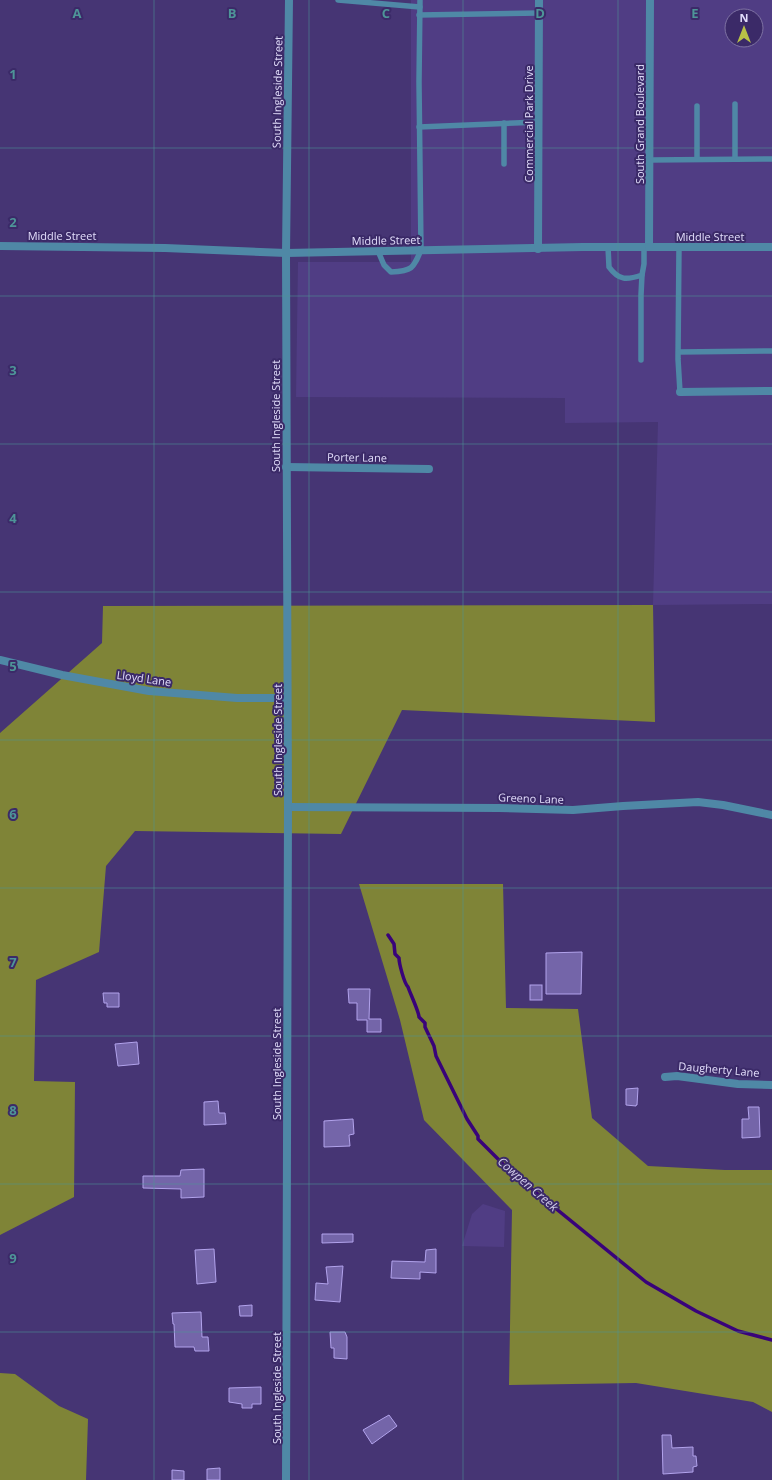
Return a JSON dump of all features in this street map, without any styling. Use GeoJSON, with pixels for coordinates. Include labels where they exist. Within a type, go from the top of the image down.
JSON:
{"type":"FeatureCollection","features":[{"type":"Feature","properties":{"kind":"street","name":"South Ingleside Street"},"geometry":{"type":"LineString","coordinates":[[286,1480],[288,807],[286,253],[289,0]]}},
{"type":"Feature","properties":{"kind":"street","name":"Commercial Park Drive"},"geometry":{"type":"LineString","coordinates":[[538,249],[539,0]]}},
{"type":"Feature","properties":{"kind":"street","name":"South Grand Boulevard"},"geometry":{"type":"LineString","coordinates":[[646,247],[650,160],[650,0]]}},
{"type":"Feature","properties":{"kind":"street","name":"Middle Street"},"geometry":{"type":"LineString","coordinates":[[0,246],[158,248],[286,253],[608,247],[772,247]]}},
{"type":"Feature","properties":{"kind":"street"},"geometry":{"type":"LineString","coordinates":[[680,392],[772,390]]}},
{"type":"Feature","properties":{"kind":"street","name":"Porter Lane"},"geometry":{"type":"LineString","coordinates":[[286,466],[429,468]]}},
{"type":"Feature","properties":{"kind":"street","name":"Lloyd Lane"},"geometry":{"type":"LineString","coordinates":[[0,660],[62,675],[149,692],[237,698],[287,698]]}},
{"type":"Feature","properties":{"kind":"street","name":"Greeno Lane"},"geometry":{"type":"LineString","coordinates":[[288,807],[499,808],[573,810],[630,805],[698,802],[723,805],[772,815]]}},
{"type":"Feature","properties":{"kind":"street","name":"Daugherty Lane"},"geometry":{"type":"LineString","coordinates":[[665,1077],[677,1076],[738,1084],[772,1085]]}},
{"type":"Feature","properties":{"kind":"lane"},"geometry":{"type":"LineString","coordinates":[[338,0],[420,7]]}},
{"type":"Feature","properties":{"kind":"lane"},"geometry":{"type":"LineString","coordinates":[[378,251],[384,266],[391,272],[406,271],[415,265],[421,250],[419,127],[420,0]]}},
{"type":"Feature","properties":{"kind":"lane"},"geometry":{"type":"LineString","coordinates":[[419,15],[539,13]]}},
{"type":"Feature","properties":{"kind":"lane"},"geometry":{"type":"LineString","coordinates":[[735,159],[736,104]]}},
{"type":"Feature","properties":{"kind":"lane"},"geometry":{"type":"LineString","coordinates":[[697,106],[697,159]]}},
{"type":"Feature","properties":{"kind":"lane"},"geometry":{"type":"LineString","coordinates":[[419,127],[539,122]]}},
{"type":"Feature","properties":{"kind":"lane"},"geometry":{"type":"LineString","coordinates":[[504,123],[504,164]]}},
{"type":"Feature","properties":{"kind":"lane"},"geometry":{"type":"LineString","coordinates":[[650,160],[772,159]]}},
{"type":"Feature","properties":{"kind":"lane"},"geometry":{"type":"LineString","coordinates":[[608,247],[609,268],[620,278],[631,279],[642,275]]}},
{"type":"Feature","properties":{"kind":"lane"},"geometry":{"type":"LineString","coordinates":[[641,360],[641,295],[646,247]]}},
{"type":"Feature","properties":{"kind":"lane"},"geometry":{"type":"LineString","coordinates":[[678,247],[678,352],[680,392]]}},
{"type":"Feature","properties":{"kind":"lane"},"geometry":{"type":"LineString","coordinates":[[678,352],[772,350]]}},
{"type":"Feature","properties":{"kind":"shaded area"},"geometry":{"type":"Polygon","coordinates":[[[411,0],[772,0],[772,604],[653,605],[658,422],[565,423],[565,398],[296,397],[298,262],[411,262],[411,0]]]}},
{"type":"Feature","properties":{"kind":"shaded area"},"geometry":{"type":"Polygon","coordinates":[[[483,1204],[505,1211],[504,1247],[462,1246],[472,1214],[483,1204]]]}},
{"type":"Feature","properties":{"kind":"green space"},"geometry":{"type":"Polygon","coordinates":[[[653,605],[655,722],[402,710],[341,834],[135,831],[106,866],[99,952],[36,980],[34,1081],[75,1082],[74,1197],[0,1235],[0,733],[102,643],[103,606],[653,605]]]}},
{"type":"Feature","properties":{"kind":"green space"},"geometry":{"type":"Polygon","coordinates":[[[359,884],[503,884],[506,1008],[578,1009],[592,1118],[648,1166],[725,1170],[772,1170],[772,1412],[753,1402],[636,1383],[509,1385],[512,1210],[424,1120],[400,1020],[359,884]]]}},
{"type":"Feature","properties":{"kind":"green space"},"geometry":{"type":"Polygon","coordinates":[[[0,1373],[15,1374],[59,1406],[88,1419],[86,1480],[0,1480],[0,1373]]]}},
{"type":"Feature","properties":{"kind":"building"},"geometry":{"type":"Polygon","coordinates":[[[582,952],[581,994],[546,994],[546,953],[582,952]]]}},
{"type":"Feature","properties":{"kind":"building"},"geometry":{"type":"Polygon","coordinates":[[[530,985],[542,985],[542,1000],[530,1000],[530,985]]]}},
{"type":"Feature","properties":{"kind":"building"},"geometry":{"type":"Polygon","coordinates":[[[348,989],[370,989],[369,1019],[381,1019],[381,1032],[367,1032],[367,1020],[357,1020],[357,1003],[349,1003],[348,989]]]}},
{"type":"Feature","properties":{"kind":"building"},"geometry":{"type":"Polygon","coordinates":[[[103,993],[119,993],[119,1007],[107,1007],[107,1003],[104,1003],[103,993]]]}},
{"type":"Feature","properties":{"kind":"building"},"geometry":{"type":"Polygon","coordinates":[[[137,1042],[139,1064],[118,1066],[115,1044],[137,1042]]]}},
{"type":"Feature","properties":{"kind":"building"},"geometry":{"type":"Polygon","coordinates":[[[638,1088],[637,1105],[626,1105],[626,1089],[638,1088]]]}},
{"type":"Feature","properties":{"kind":"building"},"geometry":{"type":"Polygon","coordinates":[[[218,1101],[219,1113],[225,1113],[226,1124],[204,1125],[204,1102],[218,1101]]]}},
{"type":"Feature","properties":{"kind":"building"},"geometry":{"type":"Polygon","coordinates":[[[748,1107],[759,1107],[760,1137],[742,1138],[742,1119],[749,1119],[748,1107]]]}},
{"type":"Feature","properties":{"kind":"building"},"geometry":{"type":"Polygon","coordinates":[[[353,1119],[354,1134],[349,1135],[350,1146],[324,1147],[324,1121],[353,1119]]]}},
{"type":"Feature","properties":{"kind":"building"},"geometry":{"type":"Polygon","coordinates":[[[204,1169],[204,1197],[181,1198],[181,1189],[143,1188],[143,1176],[180,1176],[181,1170],[204,1169]]]}},
{"type":"Feature","properties":{"kind":"building"},"geometry":{"type":"Polygon","coordinates":[[[322,1234],[353,1234],[353,1242],[322,1243],[322,1234]]]}},
{"type":"Feature","properties":{"kind":"building"},"geometry":{"type":"Polygon","coordinates":[[[214,1249],[216,1282],[197,1284],[195,1250],[214,1249]]]}},
{"type":"Feature","properties":{"kind":"building"},"geometry":{"type":"Polygon","coordinates":[[[436,1249],[436,1273],[420,1272],[420,1279],[391,1278],[392,1261],[425,1262],[426,1250],[436,1249]]]}},
{"type":"Feature","properties":{"kind":"building"},"geometry":{"type":"Polygon","coordinates":[[[343,1266],[340,1302],[315,1300],[316,1283],[328,1284],[326,1267],[343,1266]]]}},
{"type":"Feature","properties":{"kind":"building"},"geometry":{"type":"Polygon","coordinates":[[[252,1305],[252,1316],[240,1316],[239,1306],[252,1305]]]}},
{"type":"Feature","properties":{"kind":"building"},"geometry":{"type":"Polygon","coordinates":[[[201,1312],[202,1337],[208,1337],[209,1351],[195,1351],[194,1347],[175,1347],[172,1313],[201,1312]]]}},
{"type":"Feature","properties":{"kind":"building"},"geometry":{"type":"Polygon","coordinates":[[[330,1332],[345,1332],[347,1337],[347,1359],[334,1358],[334,1348],[331,1348],[330,1332]]]}},
{"type":"Feature","properties":{"kind":"building"},"geometry":{"type":"Polygon","coordinates":[[[261,1387],[261,1404],[252,1404],[252,1408],[242,1408],[242,1404],[229,1402],[229,1388],[261,1387]]]}},
{"type":"Feature","properties":{"kind":"building"},"geometry":{"type":"Polygon","coordinates":[[[389,1415],[397,1426],[372,1444],[363,1430],[389,1415]]]}},
{"type":"Feature","properties":{"kind":"building"},"geometry":{"type":"Polygon","coordinates":[[[662,1435],[671,1435],[672,1448],[693,1447],[693,1456],[696,1456],[697,1466],[693,1467],[693,1472],[663,1474],[662,1435]]]}},
{"type":"Feature","properties":{"kind":"building"},"geometry":{"type":"Polygon","coordinates":[[[220,1468],[220,1480],[207,1480],[207,1469],[220,1468]]]}},
{"type":"Feature","properties":{"kind":"building"},"geometry":{"type":"Polygon","coordinates":[[[172,1470],[184,1471],[184,1480],[172,1480],[172,1470]]]}},
{"type":"Feature","properties":{"kind":"waterway","name":"Cowpen Creek"},"geometry":{"type":"LineString","coordinates":[[388,935],[394,944],[395,954],[399,958],[405,981],[419,1017],[425,1023],[425,1027],[434,1046],[436,1056],[467,1119],[478,1136],[478,1139],[511,1172],[646,1282],[696,1311],[738,1331],[772,1340]]}}]}
